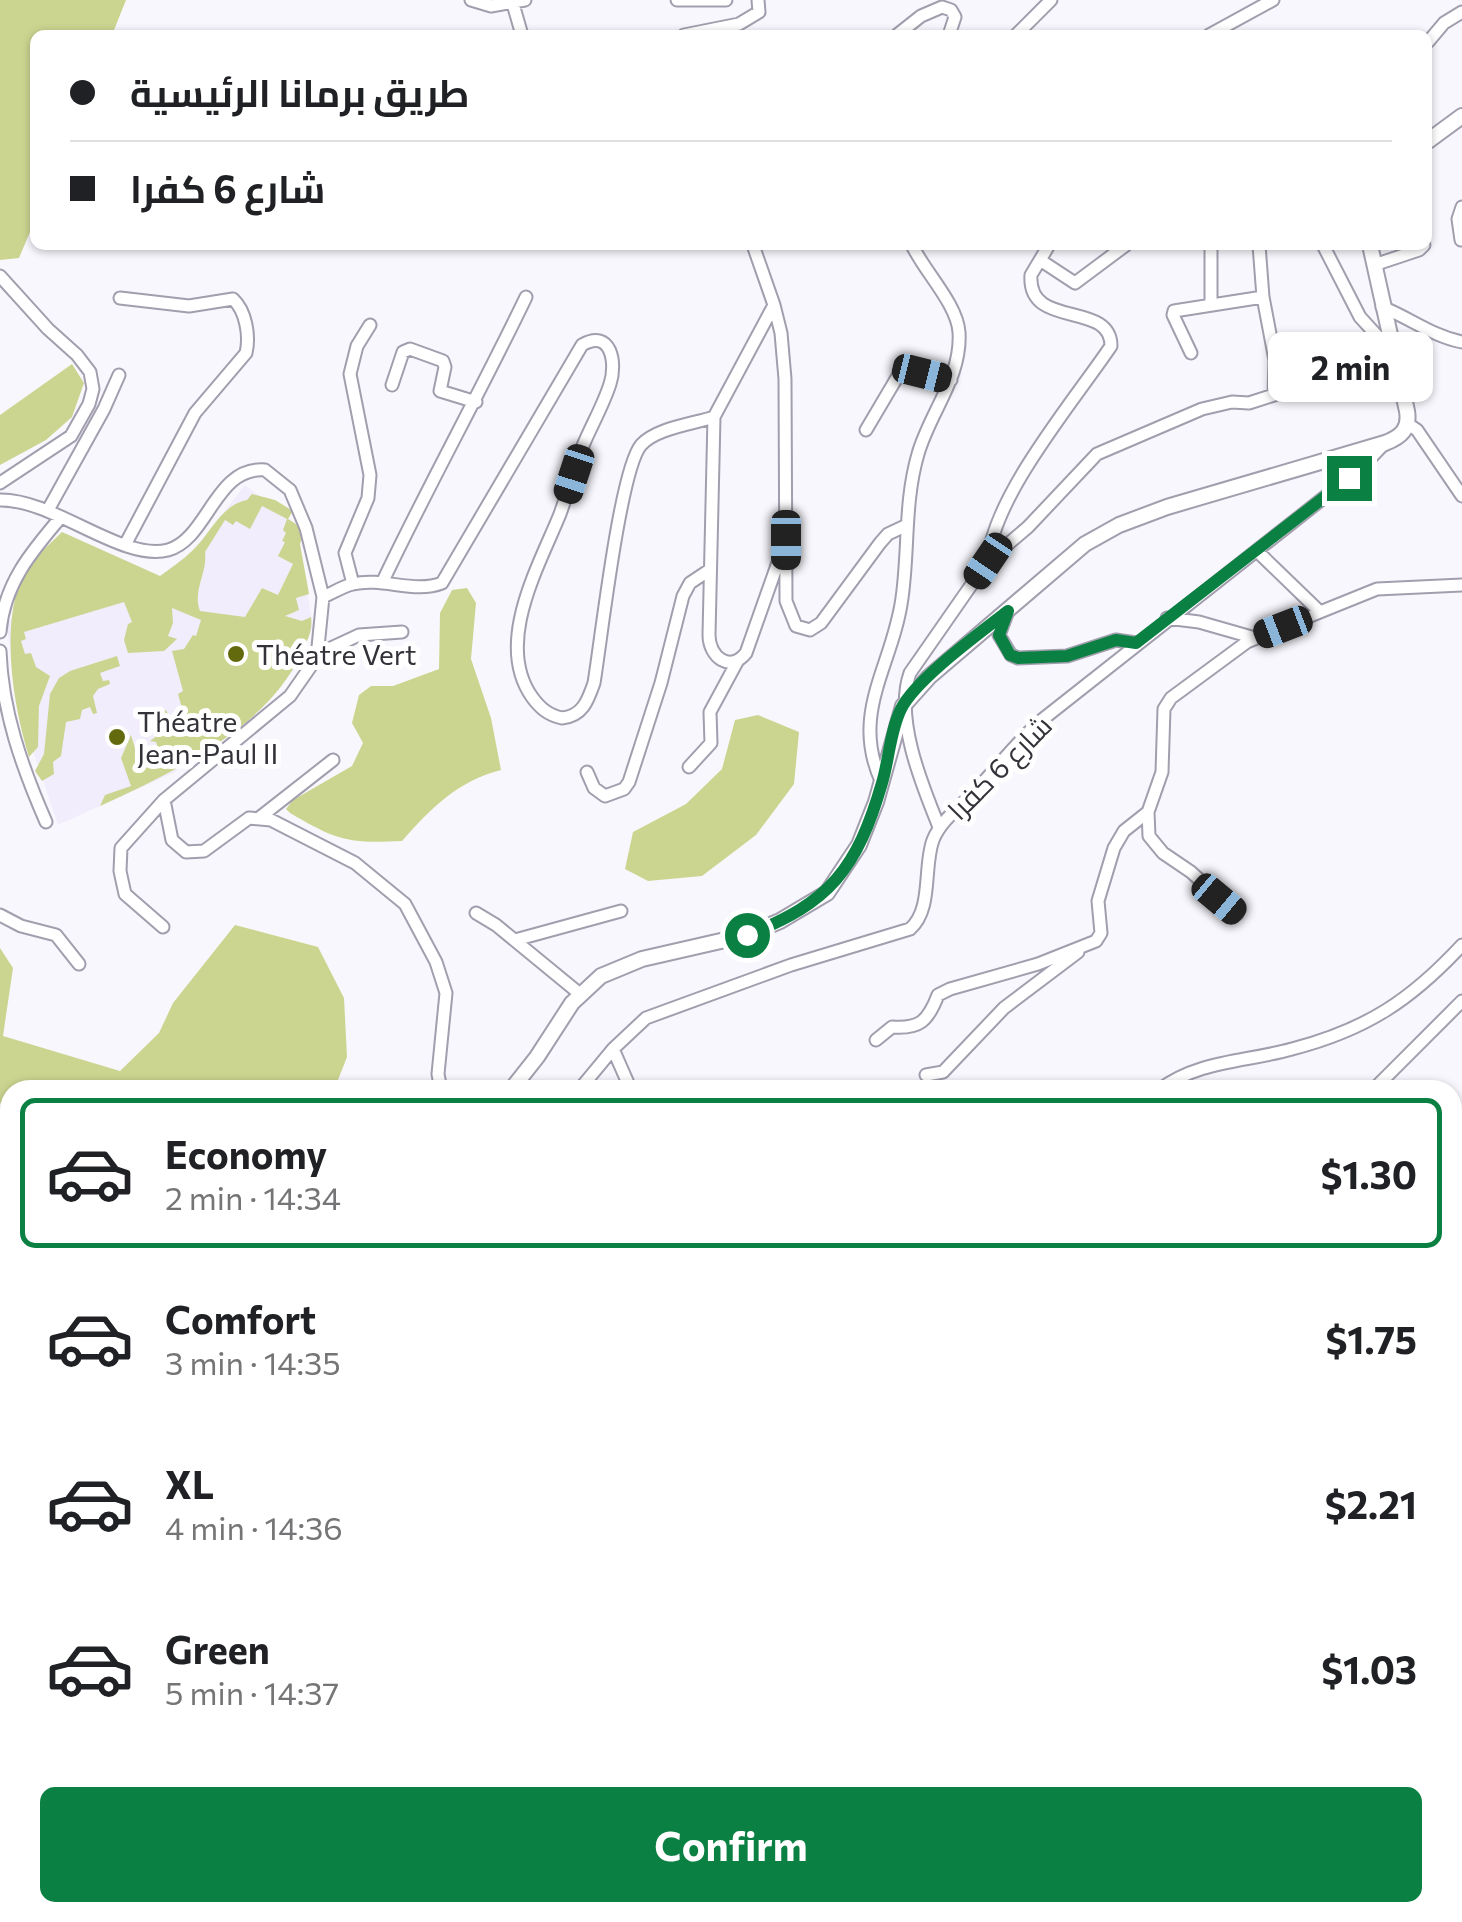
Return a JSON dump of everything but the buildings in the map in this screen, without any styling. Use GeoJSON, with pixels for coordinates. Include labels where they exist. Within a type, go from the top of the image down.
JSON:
{"type":"FeatureCollection","features":[{"type":"Feature","properties":{"kind":"main road"},"geometry":{"type":"LineString","coordinates":[[1432,138],[1462,116]]}},
{"type":"Feature","properties":{"kind":"main road"},"geometry":{"type":"LineString","coordinates":[[518,1080],[580,994],[602,976],[629,963],[747,935],[812,904],[826,892],[850,863],[882,783],[898,718],[906,702],[929,677],[1085,544],[1119,525],[1167,507],[1385,443],[1402,434],[1408,424],[1371,250]]}},
{"type":"Feature","properties":{"kind":"street"},"geometry":{"type":"LineString","coordinates":[[470,0],[492,6],[519,2],[522,30]]}},
{"type":"Feature","properties":{"kind":"street"},"geometry":{"type":"LineString","coordinates":[[677,0],[726,0]]}},
{"type":"Feature","properties":{"kind":"street"},"geometry":{"type":"LineString","coordinates":[[1021,30],[1051,0]]}},
{"type":"Feature","properties":{"kind":"street"},"geometry":{"type":"LineString","coordinates":[[1218,30],[1273,0]]}},
{"type":"Feature","properties":{"kind":"street"},"geometry":{"type":"LineString","coordinates":[[709,30],[756,16],[762,1]]}},
{"type":"Feature","properties":{"kind":"street"},"geometry":{"type":"LineString","coordinates":[[903,30],[942,7],[951,10],[954,17],[952,30]]}},
{"type":"Feature","properties":{"kind":"street"},"geometry":{"type":"LineString","coordinates":[[1432,38],[1462,12]]}},
{"type":"Feature","properties":{"kind":"street"},"geometry":{"type":"LineString","coordinates":[[1461,240],[1458,219],[1462,207]]}},
{"type":"Feature","properties":{"kind":"street"},"geometry":{"type":"LineString","coordinates":[[755,250],[781,333],[788,612],[799,629],[810,630],[821,623],[888,534],[905,526]]}},
{"type":"Feature","properties":{"kind":"street"},"geometry":{"type":"LineString","coordinates":[[882,783],[870,748],[870,715],[900,613],[905,526],[918,451],[951,380],[959,342],[956,314],[915,250]]}},
{"type":"Feature","properties":{"kind":"street"},"geometry":{"type":"LineString","coordinates":[[988,561],[992,536],[1033,458],[1111,346],[1110,334],[1103,324],[1050,309],[1036,296],[1030,282],[1046,250]]}},
{"type":"Feature","properties":{"kind":"street"},"geometry":{"type":"LineString","coordinates":[[1040,260],[1074,282],[1119,250]]}},
{"type":"Feature","properties":{"kind":"street"},"geometry":{"type":"LineString","coordinates":[[1211,250],[1211,305]]}},
{"type":"Feature","properties":{"kind":"street"},"geometry":{"type":"LineString","coordinates":[[587,1080],[646,1018],[916,924],[923,906],[931,847],[940,827],[916,765],[906,702],[913,667],[988,561],[1028,527],[1097,454],[1214,404],[1249,403],[1272,396],[1277,386],[1275,360],[1263,297],[1259,250]]}},
{"type":"Feature","properties":{"kind":"street"},"geometry":{"type":"LineString","coordinates":[[1326,250],[1360,317],[1392,352]]}},
{"type":"Feature","properties":{"kind":"street"},"geometry":{"type":"LineString","coordinates":[[1374,265],[1419,250]]}},
{"type":"Feature","properties":{"kind":"street"},"geometry":{"type":"LineString","coordinates":[[0,276],[48,330],[77,355],[90,372],[93,389],[89,404],[70,436],[0,483]]}},
{"type":"Feature","properties":{"kind":"street"},"geometry":{"type":"LineString","coordinates":[[382,582],[526,297]]}},
{"type":"Feature","properties":{"kind":"street"},"geometry":{"type":"LineString","coordinates":[[1191,353],[1173,312],[1263,297]]}},
{"type":"Feature","properties":{"kind":"street"},"geometry":{"type":"LineString","coordinates":[[120,298],[189,306],[233,298],[248,342],[246,353],[194,413],[125,545]]}},
{"type":"Feature","properties":{"kind":"street"},"geometry":{"type":"LineString","coordinates":[[737,662],[723,660],[710,650],[708,571],[714,417],[774,305]]}},
{"type":"Feature","properties":{"kind":"street"},"geometry":{"type":"LineString","coordinates":[[1382,307],[1417,322],[1440,338],[1462,342]]}},
{"type":"Feature","properties":{"kind":"street"},"geometry":{"type":"LineString","coordinates":[[353,584],[345,553],[368,498],[370,475],[350,374],[358,346],[370,325]]}},
{"type":"Feature","properties":{"kind":"street"},"geometry":{"type":"LineString","coordinates":[[324,597],[353,584],[382,582],[422,588],[442,583],[582,345],[593,340],[605,344],[615,361],[611,382],[583,446],[524,608],[516,656],[524,683],[540,707],[562,718],[578,713],[589,699],[594,683],[620,520],[638,448],[648,439],[714,417]]}},
{"type":"Feature","properties":{"kind":"street"},"geometry":{"type":"LineString","coordinates":[[392,385],[404,352],[410,349],[443,361],[440,391],[476,402]]}},
{"type":"Feature","properties":{"kind":"street"},"geometry":{"type":"LineString","coordinates":[[866,430],[905,364],[951,380]]}},
{"type":"Feature","properties":{"kind":"street"},"geometry":{"type":"LineString","coordinates":[[48,510],[104,409],[118,374]]}},
{"type":"Feature","properties":{"kind":"street"},"geometry":{"type":"LineString","coordinates":[[1408,424],[1417,430],[1462,496]]}},
{"type":"Feature","properties":{"kind":"street","name":"شارع 6 كفرا"},"geometry":{"type":"LineString","coordinates":[[940,827],[1038,723],[1358,470],[1385,443]]}},
{"type":"Feature","properties":{"kind":"street"},"geometry":{"type":"LineString","coordinates":[[0,500],[48,510],[125,545],[155,552],[177,546],[234,479],[246,472],[266,470],[290,490],[306,528],[324,597],[316,655],[290,696],[164,800],[128,837],[119,856],[125,894],[163,927]]}},
{"type":"Feature","properties":{"kind":"street"},"geometry":{"type":"LineString","coordinates":[[0,632],[10,586],[28,555],[61,516]]}},
{"type":"Feature","properties":{"kind":"street"},"geometry":{"type":"LineString","coordinates":[[689,767],[711,743],[710,712],[750,644],[786,540]]}},
{"type":"Feature","properties":{"kind":"street"},"geometry":{"type":"LineString","coordinates":[[1257,551],[1320,612]]}},
{"type":"Feature","properties":{"kind":"street"},"geometry":{"type":"LineString","coordinates":[[587,772],[594,788],[605,796],[624,790],[629,782],[661,683],[683,596],[690,582],[708,571]]}},
{"type":"Feature","properties":{"kind":"street"},"geometry":{"type":"LineString","coordinates":[[1237,914],[1149,836],[1148,812],[1162,772],[1167,704],[1256,638],[1320,612],[1378,589],[1462,585]]}},
{"type":"Feature","properties":{"kind":"street"},"geometry":{"type":"LineString","coordinates":[[1008,611],[999,635],[1010,655],[1018,658],[1067,656],[1116,640],[1136,643]]}},
{"type":"Feature","properties":{"kind":"street"},"geometry":{"type":"LineString","coordinates":[[1168,618],[1256,638]]}},
{"type":"Feature","properties":{"kind":"street"},"geometry":{"type":"LineString","coordinates":[[316,655],[358,635],[402,632]]}},
{"type":"Feature","properties":{"kind":"street"},"geometry":{"type":"LineString","coordinates":[[0,650],[7,711],[46,822]]}},
{"type":"Feature","properties":{"kind":"street"},"geometry":{"type":"LineString","coordinates":[[164,800],[172,840],[186,852],[204,852],[239,823],[259,818],[334,760]]}},
{"type":"Feature","properties":{"kind":"street"},"geometry":{"type":"LineString","coordinates":[[876,1040],[892,1027],[910,1028],[930,1016],[938,996],[950,989],[1038,964],[1096,941],[1101,933],[1098,900],[1120,837],[1148,812]]}},
{"type":"Feature","properties":{"kind":"street"},"geometry":{"type":"LineString","coordinates":[[259,818],[280,824],[354,863],[405,904],[436,962],[446,993],[439,1080]]}},
{"type":"Feature","properties":{"kind":"street"},"geometry":{"type":"LineString","coordinates":[[514,940],[620,911]]}},
{"type":"Feature","properties":{"kind":"street"},"geometry":{"type":"LineString","coordinates":[[476,913],[580,994]]}},
{"type":"Feature","properties":{"kind":"street"},"geometry":{"type":"LineString","coordinates":[[0,915],[21,926],[56,935],[79,964]]}},
{"type":"Feature","properties":{"kind":"street"},"geometry":{"type":"LineString","coordinates":[[1178,1080],[1206,1065],[1291,1050],[1356,1027],[1426,983],[1462,944]]}},
{"type":"Feature","properties":{"kind":"street"},"geometry":{"type":"LineString","coordinates":[[926,1075],[943,1072],[980,1030],[1084,945]]}},
{"type":"Feature","properties":{"kind":"street"},"geometry":{"type":"LineString","coordinates":[[1384,1080],[1462,1001]]}},
{"type":"Feature","properties":{"kind":"street"},"geometry":{"type":"LineString","coordinates":[[613,1049],[626,1080]]}},
{"type":"Feature","properties":{"kind":"shaded area"},"geometry":{"type":"Polygon","coordinates":[[[245,485],[296,524],[313,628],[293,671],[261,710],[173,773],[58,825],[19,710],[7,625],[62,532],[160,576],[194,550],[245,485]]]}},
{"type":"Feature","properties":{"kind":"green space"},"geometry":{"type":"Polygon","coordinates":[[[0,0],[126,0],[114,30],[30,30],[30,232],[19,258],[0,260],[0,0]]]}},
{"type":"Feature","properties":{"kind":"green space"},"geometry":{"type":"Polygon","coordinates":[[[72,364],[84,383],[72,417],[46,440],[0,465],[0,415],[72,364]]]}},
{"type":"Feature","properties":{"kind":"green space"},"geometry":{"type":"Polygon","coordinates":[[[252,494],[275,500],[293,511],[288,519],[303,535],[300,544],[309,594],[296,598],[299,610],[285,616],[302,621],[311,617],[301,654],[265,705],[241,726],[186,763],[100,806],[105,795],[131,786],[121,758],[131,735],[138,758],[159,752],[156,742],[150,741],[165,730],[160,715],[166,710],[169,717],[183,712],[178,694],[183,691],[172,651],[184,649],[196,636],[201,620],[172,608],[173,623],[168,636],[177,639],[164,651],[128,653],[124,640],[132,622],[124,602],[24,632],[26,639],[21,641],[25,654],[31,653],[36,667],[50,676],[39,706],[38,747],[29,757],[11,663],[12,614],[24,571],[62,532],[160,576],[193,550],[223,514],[252,494]],[[262,506],[250,529],[225,520],[205,552],[198,596],[200,611],[245,617],[262,588],[278,595],[293,564],[278,556],[285,542],[282,541],[287,519],[262,506]]]}},
{"type":"Feature","properties":{"kind":"green space"},"geometry":{"type":"Polygon","coordinates":[[[467,588],[476,603],[471,659],[491,718],[501,770],[471,781],[446,797],[402,841],[343,838],[290,813],[286,809],[293,800],[352,766],[363,743],[352,723],[359,695],[371,686],[393,686],[439,669],[440,613],[452,590],[467,588]]]}},
{"type":"Feature","properties":{"kind":"green space"},"geometry":{"type":"Polygon","coordinates":[[[117,656],[120,666],[100,673],[103,681],[109,680],[110,684],[93,696],[97,713],[93,714],[90,707],[82,710],[80,719],[66,722],[61,756],[53,762],[54,774],[42,781],[35,771],[44,754],[50,694],[59,678],[117,656]]]}},
{"type":"Feature","properties":{"kind":"green space"},"geometry":{"type":"Polygon","coordinates":[[[758,715],[799,732],[794,784],[756,835],[702,876],[648,881],[625,869],[633,832],[686,804],[722,769],[735,720],[758,715]]]}},
{"type":"Feature","properties":{"kind":"green space"},"geometry":{"type":"Polygon","coordinates":[[[235,925],[318,947],[344,998],[347,1057],[338,1080],[0,1080],[0,948],[13,968],[3,1036],[120,1071],[159,1033],[173,1003],[235,925]]]}},
{"type":"Feature","properties":{"kind":"place","name":"Théatre Vert"},"geometry":{"type":"Point","coordinates":[236,654]}},
{"type":"Feature","properties":{"kind":"place","name":"Théatre Jean-Paul II"},"geometry":{"type":"Point","coordinates":[117,737]}},
{"type":"Feature","properties":{"kind":"route"},"geometry":{"type":"LineString","coordinates":[[747,935],[812,904],[838,880],[859,846],[876,802],[903,706],[929,677],[1008,611],[999,635],[1010,655],[1018,658],[1067,656],[1110,640],[1136,643],[1349,478]]}}]}
